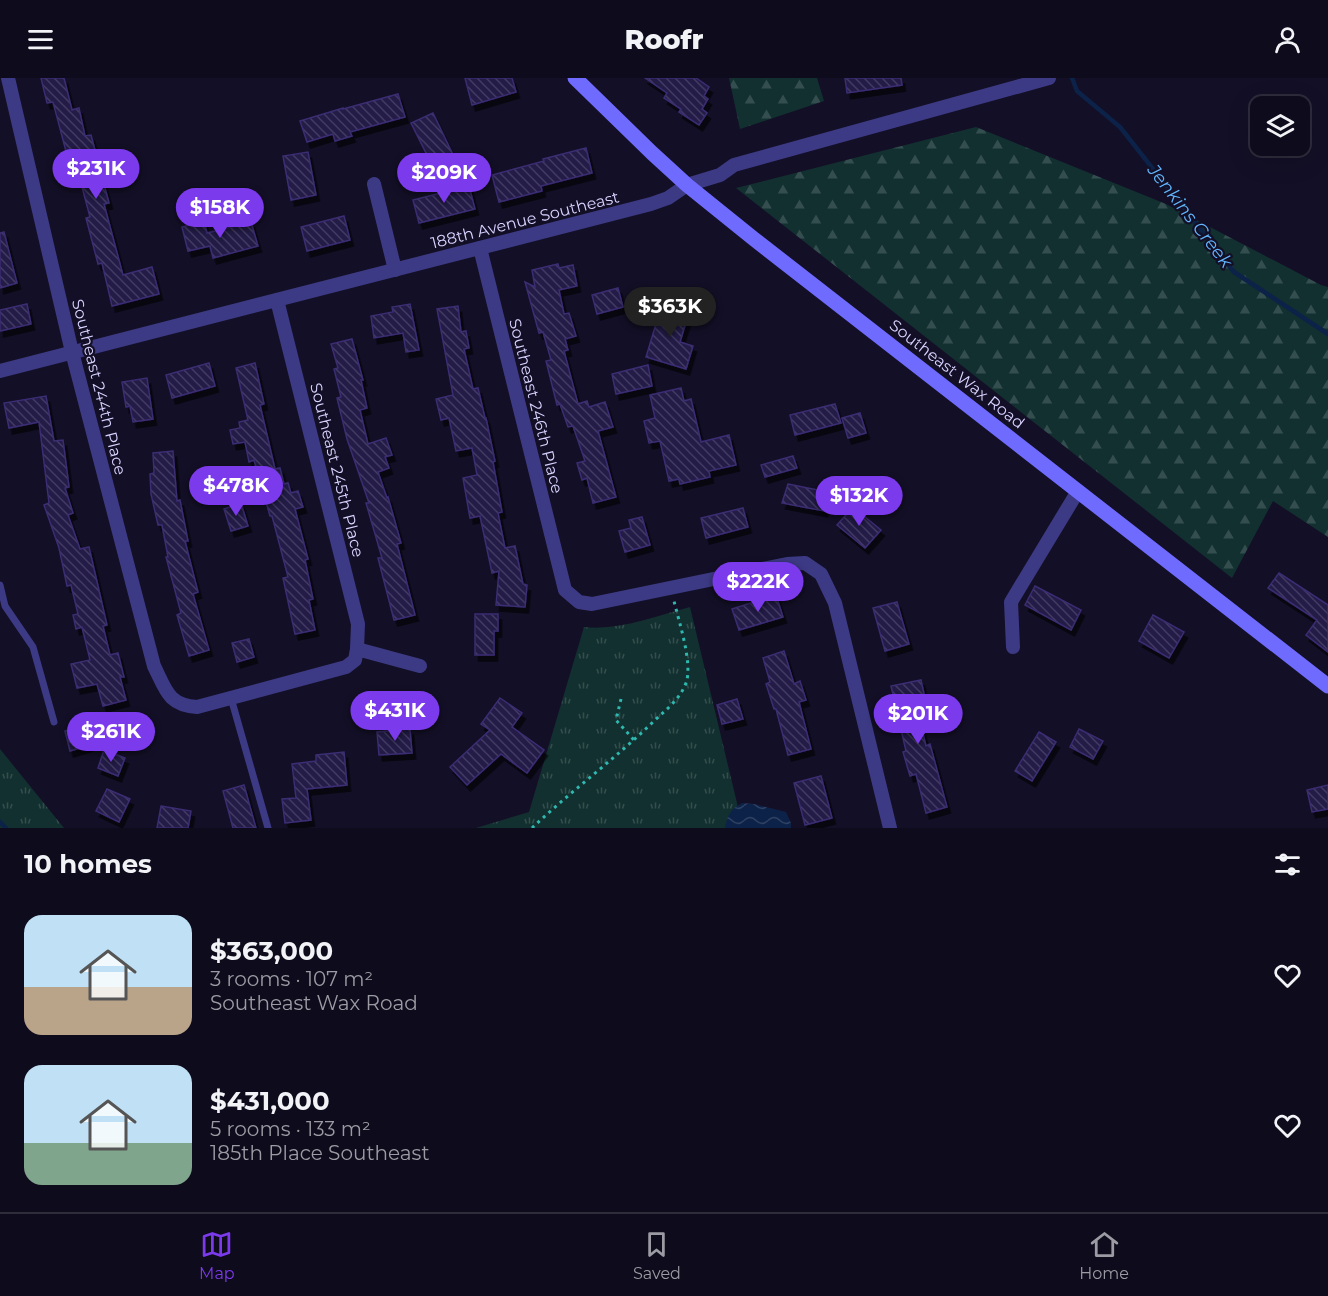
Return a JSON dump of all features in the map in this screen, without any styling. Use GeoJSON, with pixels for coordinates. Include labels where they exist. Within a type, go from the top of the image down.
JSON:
{"type":"FeatureCollection","features":[{"type":"Feature","properties":{"kind":"street","name":"Southeast 244th Place"},"geometry":{"type":"LineString","coordinates":[[8,78],[72,352],[153,666],[172,700],[197,707],[231,698]]}},
{"type":"Feature","properties":{"kind":"street","name":"Southeast Wax Road"},"geometry":{"type":"LineString","coordinates":[[575,78],[652,153],[754,239],[1328,686]]}},
{"type":"Feature","properties":{"kind":"street","name":"188th Avenue Southeast"},"geometry":{"type":"LineString","coordinates":[[0,370],[651,204],[668,198],[687,184],[720,176],[734,165],[1049,78]]}},
{"type":"Feature","properties":{"kind":"street"},"geometry":{"type":"LineString","coordinates":[[374,184],[395,270]]}},
{"type":"Feature","properties":{"kind":"street","name":"Southeast 246th Place"},"geometry":{"type":"LineString","coordinates":[[480,248],[565,590],[579,602],[592,604],[787,564],[805,563],[821,574],[835,603],[890,828]]}},
{"type":"Feature","properties":{"kind":"street","name":"Southeast 245th Place"},"geometry":{"type":"LineString","coordinates":[[277,300],[358,624],[357,650]]}},
{"type":"Feature","properties":{"kind":"street"},"geometry":{"type":"LineString","coordinates":[[1013,647],[1011,602],[1078,491]]}},
{"type":"Feature","properties":{"kind":"street"},"geometry":{"type":"LineString","coordinates":[[231,698],[346,667],[355,660],[357,650],[420,666]]}},
{"type":"Feature","properties":{"kind":"lane"},"geometry":{"type":"LineString","coordinates":[[0,585],[5,606],[33,647],[54,722]]}},
{"type":"Feature","properties":{"kind":"lane"},"geometry":{"type":"LineString","coordinates":[[231,698],[268,828]]}},
{"type":"Feature","properties":{"kind":"path"},"geometry":{"type":"LineString","coordinates":[[532,828],[556,805],[634,741],[678,697],[686,682],[688,666],[672,588]]}},
{"type":"Feature","properties":{"kind":"path"},"geometry":{"type":"LineString","coordinates":[[621,699],[616,720],[634,741]]}},
{"type":"Feature","properties":{"kind":"green space"},"geometry":{"type":"Polygon","coordinates":[[[729,78],[817,78],[824,101],[740,129],[729,78]]]}},
{"type":"Feature","properties":{"kind":"green space"},"geometry":{"type":"Polygon","coordinates":[[[976,127],[1166,204],[1328,287],[1328,537],[1273,501],[1232,578],[736,188],[976,127]]]}},
{"type":"Feature","properties":{"kind":"green space"},"geometry":{"type":"Polygon","coordinates":[[[690,607],[743,828],[476,828],[529,812],[584,627],[624,625],[690,607]]]}},
{"type":"Feature","properties":{"kind":"green space"},"geometry":{"type":"Polygon","coordinates":[[[0,749],[64,828],[0,828],[0,749]]]}},
{"type":"Feature","properties":{"kind":"water"},"geometry":{"type":"Polygon","coordinates":[[[742,803],[786,812],[791,828],[725,828],[730,813],[742,803]]]}},
{"type":"Feature","properties":{"kind":"building"},"geometry":{"type":"Polygon","coordinates":[[[41,78],[64,78],[72,110],[79,108],[85,136],[91,135],[109,203],[104,204],[123,275],[152,267],[159,294],[112,306],[102,263],[98,264],[86,218],[90,217],[74,157],[68,159],[53,102],[47,103],[41,78]]]}},
{"type":"Feature","properties":{"kind":"building"},"geometry":{"type":"Polygon","coordinates":[[[465,78],[512,78],[516,92],[472,105],[465,78]]]}},
{"type":"Feature","properties":{"kind":"building"},"geometry":{"type":"Polygon","coordinates":[[[645,78],[696,78],[709,87],[704,96],[708,99],[702,109],[707,113],[699,125],[679,112],[681,109],[664,98],[667,93],[645,78]]]}},
{"type":"Feature","properties":{"kind":"building"},"geometry":{"type":"Polygon","coordinates":[[[845,78],[901,78],[902,85],[847,93],[845,78]]]}},
{"type":"Feature","properties":{"kind":"building"},"geometry":{"type":"Polygon","coordinates":[[[398,94],[405,117],[350,132],[352,136],[335,141],[333,134],[307,142],[300,121],[398,94]]]}},
{"type":"Feature","properties":{"kind":"building"},"geometry":{"type":"Polygon","coordinates":[[[433,113],[454,157],[433,167],[411,123],[433,113]]]}},
{"type":"Feature","properties":{"kind":"building"},"geometry":{"type":"Polygon","coordinates":[[[586,148],[592,173],[541,186],[542,191],[499,202],[492,175],[586,148]]]}},
{"type":"Feature","properties":{"kind":"building"},"geometry":{"type":"Polygon","coordinates":[[[308,152],[316,195],[291,200],[283,156],[308,152]]]}},
{"type":"Feature","properties":{"kind":"building"},"geometry":{"type":"Polygon","coordinates":[[[469,186],[475,209],[419,223],[413,200],[469,186]]]}},
{"type":"Feature","properties":{"kind":"building"},"geometry":{"type":"Polygon","coordinates":[[[344,216],[350,240],[307,251],[301,227],[344,216]]]}},
{"type":"Feature","properties":{"kind":"building"},"geometry":{"type":"Polygon","coordinates":[[[204,221],[207,233],[251,222],[258,246],[213,258],[210,246],[188,251],[182,227],[204,221]]]}},
{"type":"Feature","properties":{"kind":"building"},"geometry":{"type":"Polygon","coordinates":[[[4,232],[17,283],[0,288],[0,233],[4,232]]]}},
{"type":"Feature","properties":{"kind":"building"},"geometry":{"type":"Polygon","coordinates":[[[558,264],[559,268],[573,265],[577,286],[559,290],[564,314],[569,313],[576,336],[565,339],[568,350],[564,351],[578,404],[587,401],[589,407],[605,402],[613,427],[598,431],[616,497],[593,503],[587,478],[582,480],[577,463],[585,461],[573,426],[568,427],[560,404],[557,405],[546,361],[551,360],[543,332],[539,333],[525,282],[535,287],[532,270],[558,264]]]}},
{"type":"Feature","properties":{"kind":"building"},"geometry":{"type":"Polygon","coordinates":[[[618,288],[623,307],[597,314],[592,295],[618,288]]]}},
{"type":"Feature","properties":{"kind":"building"},"geometry":{"type":"Polygon","coordinates":[[[27,304],[31,324],[0,331],[0,310],[27,304]]]}},
{"type":"Feature","properties":{"kind":"building"},"geometry":{"type":"Polygon","coordinates":[[[410,304],[419,350],[406,352],[403,333],[374,338],[371,316],[393,312],[392,307],[410,304]]]}},
{"type":"Feature","properties":{"kind":"building"},"geometry":{"type":"Polygon","coordinates":[[[662,304],[689,312],[680,342],[693,346],[686,369],[646,357],[662,304]]]}},
{"type":"Feature","properties":{"kind":"building"},"geometry":{"type":"Polygon","coordinates":[[[458,306],[461,332],[466,331],[469,348],[464,349],[473,389],[478,388],[495,461],[493,462],[502,512],[498,513],[505,548],[515,546],[523,584],[527,585],[525,607],[496,605],[499,571],[492,573],[480,516],[470,518],[463,478],[477,475],[472,448],[456,451],[449,418],[441,420],[436,399],[453,395],[437,309],[458,306]]]}},
{"type":"Feature","properties":{"kind":"building"},"geometry":{"type":"Polygon","coordinates":[[[352,339],[363,380],[361,380],[367,408],[360,410],[368,444],[386,438],[392,455],[385,457],[389,468],[378,472],[388,497],[401,543],[397,544],[415,615],[394,620],[378,558],[382,558],[366,503],[369,503],[347,439],[337,398],[341,397],[334,369],[338,368],[331,344],[352,339]]]}},
{"type":"Feature","properties":{"kind":"building"},"geometry":{"type":"Polygon","coordinates":[[[209,363],[215,386],[172,398],[166,375],[209,363]]]}},
{"type":"Feature","properties":{"kind":"building"},"geometry":{"type":"Polygon","coordinates":[[[255,363],[264,404],[260,405],[275,469],[280,468],[284,484],[288,483],[291,493],[298,491],[303,507],[295,509],[308,559],[305,560],[313,599],[309,600],[315,630],[295,634],[283,578],[288,577],[272,516],[270,516],[254,460],[249,462],[245,442],[233,444],[230,430],[240,428],[239,422],[248,420],[236,368],[255,363]]]}},
{"type":"Feature","properties":{"kind":"building"},"geometry":{"type":"Polygon","coordinates":[[[648,365],[652,386],[616,394],[612,374],[648,365]]]}},
{"type":"Feature","properties":{"kind":"building"},"geometry":{"type":"Polygon","coordinates":[[[147,378],[153,419],[133,422],[130,406],[126,407],[122,382],[147,378]]]}},
{"type":"Feature","properties":{"kind":"building"},"geometry":{"type":"Polygon","coordinates":[[[681,388],[684,401],[691,399],[701,442],[729,435],[736,465],[709,471],[710,477],[680,484],[679,479],[669,481],[660,441],[649,443],[644,421],[655,418],[650,395],[681,388]]]}},
{"type":"Feature","properties":{"kind":"building"},"geometry":{"type":"Polygon","coordinates":[[[46,396],[54,441],[63,440],[69,487],[65,488],[73,513],[68,515],[80,549],[89,547],[107,625],[103,626],[110,655],[118,653],[124,677],[120,677],[126,700],[103,706],[97,684],[77,688],[71,664],[90,660],[82,627],[76,629],[73,615],[78,614],[71,585],[67,586],[59,548],[44,505],[49,503],[39,422],[9,428],[4,403],[46,396]]]}},
{"type":"Feature","properties":{"kind":"building"},"geometry":{"type":"Polygon","coordinates":[[[835,404],[841,423],[795,435],[790,415],[835,404]]]}},
{"type":"Feature","properties":{"kind":"building"},"geometry":{"type":"Polygon","coordinates":[[[860,413],[866,433],[848,438],[842,418],[860,413]]]}},
{"type":"Feature","properties":{"kind":"building"},"geometry":{"type":"Polygon","coordinates":[[[173,451],[177,501],[180,500],[188,541],[185,541],[198,592],[193,594],[209,650],[189,656],[177,615],[181,613],[166,557],[168,557],[162,525],[158,525],[151,494],[150,474],[154,473],[153,453],[173,451]]]}},
{"type":"Feature","properties":{"kind":"building"},"geometry":{"type":"Polygon","coordinates":[[[793,456],[797,468],[765,477],[761,465],[793,456]]]}},
{"type":"Feature","properties":{"kind":"building"},"geometry":{"type":"Polygon","coordinates":[[[788,484],[828,492],[824,511],[782,503],[788,484]]]}},
{"type":"Feature","properties":{"kind":"building"},"geometry":{"type":"Polygon","coordinates":[[[241,503],[248,526],[231,531],[224,509],[241,503]]]}},
{"type":"Feature","properties":{"kind":"building"},"geometry":{"type":"Polygon","coordinates":[[[853,507],[881,530],[865,548],[837,525],[853,507]]]}},
{"type":"Feature","properties":{"kind":"building"},"geometry":{"type":"Polygon","coordinates":[[[743,508],[748,527],[706,538],[701,518],[743,508]]]}},
{"type":"Feature","properties":{"kind":"building"},"geometry":{"type":"Polygon","coordinates":[[[642,517],[650,545],[625,552],[619,531],[631,528],[629,520],[642,517]]]}},
{"type":"Feature","properties":{"kind":"building"},"geometry":{"type":"Polygon","coordinates":[[[1279,573],[1328,605],[1328,652],[1306,635],[1317,620],[1268,588],[1279,573]]]}},
{"type":"Feature","properties":{"kind":"building"},"geometry":{"type":"Polygon","coordinates":[[[1035,586],[1081,610],[1071,630],[1025,605],[1035,586]]]}},
{"type":"Feature","properties":{"kind":"building"},"geometry":{"type":"Polygon","coordinates":[[[776,595],[783,617],[739,630],[732,609],[776,595]]]}},
{"type":"Feature","properties":{"kind":"building"},"geometry":{"type":"Polygon","coordinates":[[[897,602],[909,644],[885,651],[873,608],[897,602]]]}},
{"type":"Feature","properties":{"kind":"building"},"geometry":{"type":"Polygon","coordinates":[[[475,614],[498,614],[498,631],[494,631],[494,655],[475,655],[475,614]]]}},
{"type":"Feature","properties":{"kind":"building"},"geometry":{"type":"Polygon","coordinates":[[[1153,615],[1184,632],[1169,658],[1139,641],[1153,615]]]}},
{"type":"Feature","properties":{"kind":"building"},"geometry":{"type":"Polygon","coordinates":[[[249,639],[254,657],[237,662],[232,643],[249,639]]]}},
{"type":"Feature","properties":{"kind":"building"},"geometry":{"type":"Polygon","coordinates":[[[784,651],[794,684],[800,681],[806,700],[799,702],[811,749],[788,755],[776,709],[774,709],[766,684],[770,682],[763,658],[784,651]]]}},
{"type":"Feature","properties":{"kind":"building"},"geometry":{"type":"Polygon","coordinates":[[[921,680],[926,703],[916,705],[926,746],[930,744],[947,807],[926,813],[916,774],[910,776],[903,752],[906,751],[891,686],[921,680]]]}},
{"type":"Feature","properties":{"kind":"building"},"geometry":{"type":"Polygon","coordinates":[[[500,698],[522,713],[512,727],[544,750],[527,773],[501,754],[467,785],[450,767],[490,730],[481,724],[500,698]]]}},
{"type":"Feature","properties":{"kind":"building"},"geometry":{"type":"Polygon","coordinates":[[[737,699],[743,719],[722,724],[717,705],[737,699]]]}},
{"type":"Feature","properties":{"kind":"building"},"geometry":{"type":"Polygon","coordinates":[[[85,725],[90,745],[70,751],[65,731],[85,725]]]}},
{"type":"Feature","properties":{"kind":"building"},"geometry":{"type":"Polygon","coordinates":[[[410,729],[412,753],[379,755],[377,732],[410,729]]]}},
{"type":"Feature","properties":{"kind":"building"},"geometry":{"type":"Polygon","coordinates":[[[1079,729],[1103,741],[1093,759],[1070,747],[1079,729]]]}},
{"type":"Feature","properties":{"kind":"building"},"geometry":{"type":"Polygon","coordinates":[[[1039,732],[1056,742],[1032,781],[1015,771],[1039,732]]]}},
{"type":"Feature","properties":{"kind":"building"},"geometry":{"type":"Polygon","coordinates":[[[104,750],[125,758],[118,776],[98,768],[104,750]]]}},
{"type":"Feature","properties":{"kind":"building"},"geometry":{"type":"Polygon","coordinates":[[[344,752],[347,785],[307,789],[311,820],[285,823],[282,799],[296,798],[292,764],[316,761],[316,755],[344,752]]]}},
{"type":"Feature","properties":{"kind":"building"},"geometry":{"type":"Polygon","coordinates":[[[821,776],[832,818],[805,825],[794,783],[821,776]]]}},
{"type":"Feature","properties":{"kind":"building"},"geometry":{"type":"Polygon","coordinates":[[[244,785],[256,828],[233,828],[223,791],[244,785]]]}},
{"type":"Feature","properties":{"kind":"building"},"geometry":{"type":"Polygon","coordinates":[[[1328,785],[1328,809],[1312,812],[1307,790],[1328,785]]]}},
{"type":"Feature","properties":{"kind":"building"},"geometry":{"type":"Polygon","coordinates":[[[107,789],[130,799],[119,822],[96,811],[107,789]]]}},
{"type":"Feature","properties":{"kind":"building"},"geometry":{"type":"Polygon","coordinates":[[[161,806],[191,811],[188,828],[157,828],[161,806]]]}},
{"type":"Feature","properties":{"kind":"waterway","name":"Jenkins Creek"},"geometry":{"type":"LineString","coordinates":[[1072,78],[1077,91],[1120,127],[1234,272],[1328,334]]}},
{"type":"Feature","properties":{"kind":"waterway"},"geometry":{"type":"LineString","coordinates":[[0,822],[6,828]]}}]}
